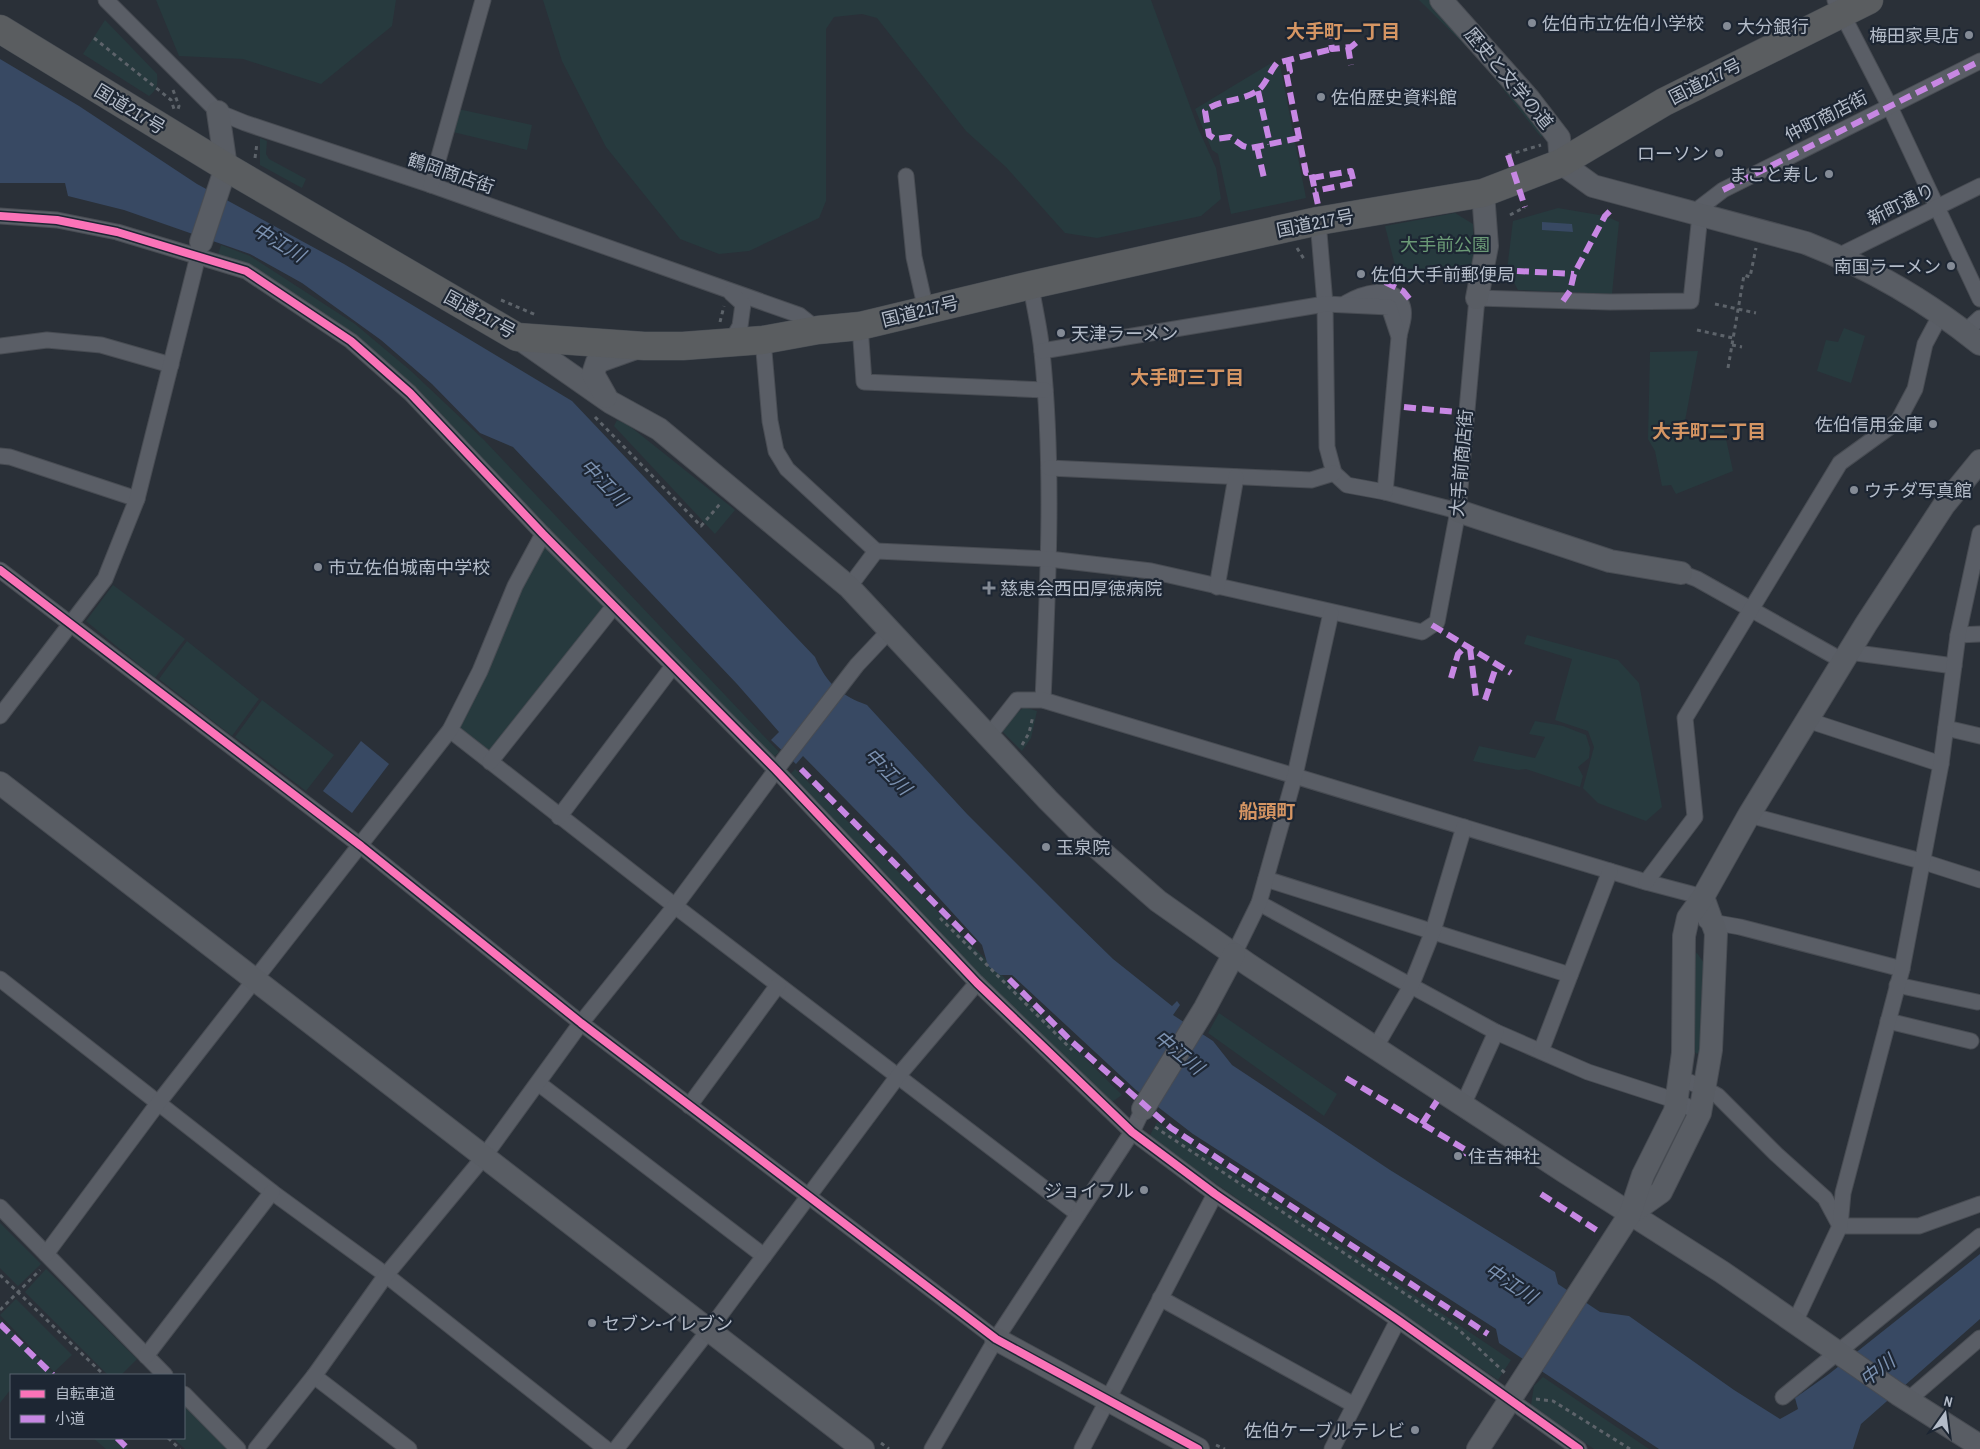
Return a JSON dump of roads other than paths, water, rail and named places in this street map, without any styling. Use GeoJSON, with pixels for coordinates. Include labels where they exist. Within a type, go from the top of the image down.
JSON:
{"type":"FeatureCollection","features":[{"type":"Feature","properties":{"kind":"highway","name":"国道217号"},"geometry":{"type":"LineString","coordinates":[[0,29],[222,178],[517,336],[644,346],[718,335],[763,340],[818,330],[860,326],[1031,285],[1318,221],[1483,193],[1552,154],[1664,102],[1839,6],[1869,0]]}},
{"type":"Feature","properties":{"kind":"street","name":"鶴岡商店街"},"geometry":{"type":"LineString","coordinates":[[106,0],[218,112],[245,123],[431,185],[727,294],[799,315],[818,330]]}},
{"type":"Feature","properties":{"kind":"street"},"geometry":{"type":"LineString","coordinates":[[431,185],[483,0]]}},
{"type":"Feature","properties":{"kind":"street","name":"歴史と文学の道"},"geometry":{"type":"LineString","coordinates":[[1441,0],[1541,114],[1558,138],[1552,154]]}},
{"type":"Feature","properties":{"kind":"street"},"geometry":{"type":"LineString","coordinates":[[1839,6],[1889,105],[1980,299]]}},
{"type":"Feature","properties":{"kind":"street","name":"仲町商店街"},"geometry":{"type":"LineString","coordinates":[[1697,214],[1722,190],[1980,60]]}},
{"type":"Feature","properties":{"kind":"street"},"geometry":{"type":"LineString","coordinates":[[0,716],[105,579],[137,499],[200,249],[222,178],[218,112]]}},
{"type":"Feature","properties":{"kind":"street"},"geometry":{"type":"LineString","coordinates":[[1552,154],[1593,186],[1806,243],[1838,256],[1896,284],[1940,314],[1975,331]]}},
{"type":"Feature","properties":{"kind":"street"},"geometry":{"type":"LineString","coordinates":[[906,176],[914,257],[926,310]]}},
{"type":"Feature","properties":{"kind":"street","name":"新町通り"},"geometry":{"type":"LineString","coordinates":[[1838,256],[1980,186]]}},
{"type":"Feature","properties":{"kind":"street","name":"大手前商店街"},"geometry":{"type":"LineString","coordinates":[[876,551],[1049,558],[1151,571],[1422,632],[1437,622],[1458,510],[1478,298],[1487,246],[1483,193]]}},
{"type":"Feature","properties":{"kind":"street"},"geometry":{"type":"LineString","coordinates":[[1478,298],[1610,302],[1691,300],[1697,214]]}},
{"type":"Feature","properties":{"kind":"street"},"geometry":{"type":"LineString","coordinates":[[0,216],[57,220],[200,249],[246,271],[351,341],[410,393],[543,534],[673,666],[779,766],[977,982],[1132,1132],[1214,1194],[1398,1320],[1520,1398],[1579,1449]]}},
{"type":"Feature","properties":{"kind":"street"},"geometry":{"type":"LineString","coordinates":[[1318,221],[1325,304],[1327,447],[1334,473],[1348,485],[1458,510],[1610,561],[1681,573],[1697,579],[1749,610],[1846,657],[1954,666]]}},
{"type":"Feature","properties":{"kind":"street"},"geometry":{"type":"LineString","coordinates":[[1031,285],[1042,351],[1049,468],[1049,558],[1038,706]]}},
{"type":"Feature","properties":{"kind":"street"},"geometry":{"type":"LineString","coordinates":[[718,335],[733,338],[744,315],[743,304],[727,294]]}},
{"type":"Feature","properties":{"kind":"street"},"geometry":{"type":"LineString","coordinates":[[1042,351],[1325,304],[1389,307],[1399,337],[1385,492]]}},
{"type":"Feature","properties":{"kind":"street"},"geometry":{"type":"LineString","coordinates":[[1646,882],[1695,817],[1685,718],[1840,463],[1898,421],[1914,389],[1925,344],[1940,314]]}},
{"type":"Feature","properties":{"kind":"street"},"geometry":{"type":"LineString","coordinates":[[860,326],[864,382],[1045,390]]}},
{"type":"Feature","properties":{"kind":"street"},"geometry":{"type":"LineString","coordinates":[[517,336],[600,407],[658,429],[849,587],[988,737],[1086,838],[1158,901],[1375,1048],[1722,1272],[1794,1324],[1980,1446]]}},
{"type":"Feature","properties":{"kind":"street"},"geometry":{"type":"LineString","coordinates":[[0,346],[47,340],[101,345],[171,365]]}},
{"type":"Feature","properties":{"kind":"street"},"geometry":{"type":"LineString","coordinates":[[763,340],[770,421],[776,451],[787,469],[876,551],[849,587]]}},
{"type":"Feature","properties":{"kind":"street"},"geometry":{"type":"LineString","coordinates":[[600,407],[593,374],[597,362],[644,346]]}},
{"type":"Feature","properties":{"kind":"street"},"geometry":{"type":"LineString","coordinates":[[0,456],[137,499]]}},
{"type":"Feature","properties":{"kind":"street"},"geometry":{"type":"LineString","coordinates":[[1478,1449],[1520,1398],[1530,1369],[1630,1214],[1643,1175],[1676,1111],[1684,1053],[1684,936],[1688,918],[1703,897],[1749,815],[1846,657],[1944,505],[1980,462]]}},
{"type":"Feature","properties":{"kind":"street"},"geometry":{"type":"LineString","coordinates":[[1049,468],[1311,480],[1334,473]]}},
{"type":"Feature","properties":{"kind":"street"},"geometry":{"type":"LineString","coordinates":[[1217,587],[1236,478]]}},
{"type":"Feature","properties":{"kind":"street"},"geometry":{"type":"LineString","coordinates":[[1794,1324],[1840,1226],[1843,1193],[1902,969],[1921,861],[1941,764],[1958,635],[1980,533]]}},
{"type":"Feature","properties":{"kind":"street"},"geometry":{"type":"LineString","coordinates":[[48,1257],[158,1102],[361,846],[450,730],[480,671],[515,586],[543,534]]}},
{"type":"Feature","properties":{"kind":"street"},"geometry":{"type":"LineString","coordinates":[[0,570],[361,846],[581,1023],[996,1339],[1198,1449]]}},
{"type":"Feature","properties":{"kind":"street"},"geometry":{"type":"LineString","coordinates":[[490,762],[614,606]]}},
{"type":"Feature","properties":{"kind":"street"},"geometry":{"type":"LineString","coordinates":[[932,1449],[996,1339],[1132,1132],[1141,1113],[1234,954],[1259,903],[1295,776],[1331,613]]}},
{"type":"Feature","properties":{"kind":"street"},"geometry":{"type":"LineString","coordinates":[[256,1449],[314,1376],[386,1275],[484,1158],[581,1023],[675,906],[857,665],[890,630]]}},
{"type":"Feature","properties":{"kind":"street"},"geometry":{"type":"LineString","coordinates":[[1958,635],[1980,634]]}},
{"type":"Feature","properties":{"kind":"street"},"geometry":{"type":"LineString","coordinates":[[559,817],[673,666]]}},
{"type":"Feature","properties":{"kind":"street"},"geometry":{"type":"LineString","coordinates":[[988,737],[1017,700],[1295,776],[1646,882],[1703,897]]}},
{"type":"Feature","properties":{"kind":"street"},"geometry":{"type":"LineString","coordinates":[[1807,720],[1941,764]]}},
{"type":"Feature","properties":{"kind":"street"},"geometry":{"type":"LineString","coordinates":[[1946,728],[1980,736]]}},
{"type":"Feature","properties":{"kind":"street"},"geometry":{"type":"LineString","coordinates":[[450,730],[559,817],[1078,1214]]}},
{"type":"Feature","properties":{"kind":"street"},"geometry":{"type":"LineString","coordinates":[[0,783],[863,1449]]}},
{"type":"Feature","properties":{"kind":"street"},"geometry":{"type":"LineString","coordinates":[[1749,815],[1921,861],[1980,880]]}},
{"type":"Feature","properties":{"kind":"street"},"geometry":{"type":"LineString","coordinates":[[1375,1048],[1411,986],[1433,931],[1464,827]]}},
{"type":"Feature","properties":{"kind":"street"},"geometry":{"type":"LineString","coordinates":[[1541,1051],[1610,871]]}},
{"type":"Feature","properties":{"kind":"street"},"geometry":{"type":"LineString","coordinates":[[1266,879],[1570,975]]}},
{"type":"Feature","properties":{"kind":"street"},"geometry":{"type":"LineString","coordinates":[[1630,1214],[1661,1192],[1700,1113],[1711,1050],[1716,933],[1703,897]]}},
{"type":"Feature","properties":{"kind":"street"},"geometry":{"type":"LineString","coordinates":[[1259,903],[1496,1032],[1588,1072],[1677,1101],[1700,1113]]}},
{"type":"Feature","properties":{"kind":"street"},"geometry":{"type":"LineString","coordinates":[[1688,918],[1740,927],[1902,969]]}},
{"type":"Feature","properties":{"kind":"street"},"geometry":{"type":"LineString","coordinates":[[0,979],[272,1192],[386,1275],[606,1449]]}},
{"type":"Feature","properties":{"kind":"street"},"geometry":{"type":"LineString","coordinates":[[616,1449],[709,1330],[898,1076],[977,982]]}},
{"type":"Feature","properties":{"kind":"street"},"geometry":{"type":"LineString","coordinates":[[689,1106],[778,984]]}},
{"type":"Feature","properties":{"kind":"street"},"geometry":{"type":"LineString","coordinates":[[1898,984],[1977,1002]]}},
{"type":"Feature","properties":{"kind":"street"},"geometry":{"type":"LineString","coordinates":[[1888,1021],[1971,1040]]}},
{"type":"Feature","properties":{"kind":"street"},"geometry":{"type":"LineString","coordinates":[[1463,1105],[1496,1032]]}},
{"type":"Feature","properties":{"kind":"street"},"geometry":{"type":"LineString","coordinates":[[1680,1078],[1718,1096],[1776,1154],[1825,1198],[1840,1226]]}},
{"type":"Feature","properties":{"kind":"street"},"geometry":{"type":"LineString","coordinates":[[538,1083],[764,1256]]}},
{"type":"Feature","properties":{"kind":"street"},"geometry":{"type":"LineString","coordinates":[[146,1356],[272,1192]]}},
{"type":"Feature","properties":{"kind":"street"},"geometry":{"type":"LineString","coordinates":[[1082,1449],[1106,1399],[1214,1194]]}},
{"type":"Feature","properties":{"kind":"street"},"geometry":{"type":"LineString","coordinates":[[0,1207],[164,1374]]}},
{"type":"Feature","properties":{"kind":"street"},"geometry":{"type":"LineString","coordinates":[[1840,1226],[1920,1226],[1977,1207]]}},
{"type":"Feature","properties":{"kind":"street"},"geometry":{"type":"LineString","coordinates":[[1783,1398],[1842,1355],[1980,1236]]}},
{"type":"Feature","properties":{"kind":"street"},"geometry":{"type":"LineString","coordinates":[[1160,1298],[1354,1405]]}},
{"type":"Feature","properties":{"kind":"street"},"geometry":{"type":"LineString","coordinates":[[1332,1449],[1398,1320]]}},
{"type":"Feature","properties":{"kind":"street"},"geometry":{"type":"LineString","coordinates":[[1903,1397],[1980,1338]]}},
{"type":"Feature","properties":{"kind":"street"},"geometry":{"type":"LineString","coordinates":[[314,1376],[409,1449]]}},
{"type":"Feature","properties":{"kind":"street"},"geometry":{"type":"LineString","coordinates":[[185,1395],[238,1449]]}},
{"type":"Feature","properties":{"kind":"water"},"geometry":{"type":"Polygon","coordinates":[[[0,59],[79,106],[197,184],[344,264],[572,401],[815,657],[824,674],[835,687],[849,697],[867,705],[967,814],[1113,959],[1172,1006],[1177,1001],[1180,1005],[1173,1015],[1213,1041],[1232,1065],[1390,1170],[1555,1272],[1558,1284],[1600,1312],[1629,1316],[1734,1390],[1780,1419],[1798,1409],[1795,1398],[1829,1374],[1980,1254],[1980,1319],[1861,1424],[1853,1449],[1659,1449],[1499,1343],[1496,1329],[1193,1134],[1136,1090],[1012,975],[1000,975],[988,966],[982,945],[899,854],[803,756],[796,764],[771,740],[779,732],[737,684],[513,447],[480,433],[432,384],[381,340],[302,283],[250,254],[124,210],[68,196],[65,183],[0,183],[0,59]]]}},
{"type":"Feature","properties":{"kind":"water"},"geometry":{"type":"Polygon","coordinates":[[[1542,222],[1572,224],[1573,232],[1542,230],[1542,222]]]}},
{"type":"Feature","properties":{"kind":"water"},"geometry":{"type":"Polygon","coordinates":[[[361,741],[389,764],[352,813],[323,791],[361,741]]]}},
{"type":"Feature","properties":{"kind":"place","name":"佐伯市立佐伯小学校"},"geometry":{"type":"Point","coordinates":[1532,23]}},
{"type":"Feature","properties":{"kind":"place","name":"大分銀行"},"geometry":{"type":"Point","coordinates":[1727,26]}},
{"type":"Feature","properties":{"kind":"place","name":"梅田家具店"},"geometry":{"type":"Point","coordinates":[1969,35]}},
{"type":"Feature","properties":{"kind":"place","name":"佐伯歴史資料館"},"geometry":{"type":"Point","coordinates":[1321,97]}},
{"type":"Feature","properties":{"kind":"place","name":"ローソン"},"geometry":{"type":"Point","coordinates":[1719,153]}},
{"type":"Feature","properties":{"kind":"place","name":"まこと寿し"},"geometry":{"type":"Point","coordinates":[1829,174]}},
{"type":"Feature","properties":{"kind":"place","name":"南国ラーメン"},"geometry":{"type":"Point","coordinates":[1951,266]}},
{"type":"Feature","properties":{"kind":"place","name":"佐伯大手前郵便局"},"geometry":{"type":"Point","coordinates":[1361,274]}},
{"type":"Feature","properties":{"kind":"place","name":"天津ラーメン"},"geometry":{"type":"Point","coordinates":[1061,333]}},
{"type":"Feature","properties":{"kind":"place","name":"佐伯信用金庫"},"geometry":{"type":"Point","coordinates":[1933,424]}},
{"type":"Feature","properties":{"kind":"place","name":"ウチダ写真館"},"geometry":{"type":"Point","coordinates":[1854,490]}},
{"type":"Feature","properties":{"kind":"place","name":"市立佐伯城南中学校"},"geometry":{"type":"Point","coordinates":[318,567]}},
{"type":"Feature","properties":{"kind":"place","name":"慈恵会西田厚徳病院"},"geometry":{"type":"Point","coordinates":[989,588]}},
{"type":"Feature","properties":{"kind":"place","name":"玉泉院"},"geometry":{"type":"Point","coordinates":[1046,847]}},
{"type":"Feature","properties":{"kind":"place","name":"住吉神社"},"geometry":{"type":"Point","coordinates":[1458,1156]}},
{"type":"Feature","properties":{"kind":"place","name":"ジョイフル"},"geometry":{"type":"Point","coordinates":[1144,1190]}},
{"type":"Feature","properties":{"kind":"place","name":"セブン-イレブン"},"geometry":{"type":"Point","coordinates":[592,1323]}},
{"type":"Feature","properties":{"kind":"place","name":"佐伯ケーブルテレビ"},"geometry":{"type":"Point","coordinates":[1415,1430]}},
{"type":"Feature","properties":{"kind":"district","name":"大手町一丁目"},"geometry":{"type":"Point","coordinates":[1343,31]}},
{"type":"Feature","properties":{"kind":"district","name":"大手町三丁目"},"geometry":{"type":"Point","coordinates":[1187,377]}},
{"type":"Feature","properties":{"kind":"district","name":"大手町二丁目"},"geometry":{"type":"Point","coordinates":[1709,431]}},
{"type":"Feature","properties":{"kind":"district","name":"船頭町"},"geometry":{"type":"Point","coordinates":[1267,811]}},
{"type":"Feature","properties":{"kind":"water label","name":"中江川"},"geometry":{"type":"Point","coordinates":[279,242]}},
{"type":"Feature","properties":{"kind":"water label","name":"中江川"},"geometry":{"type":"Point","coordinates":[604,482]}},
{"type":"Feature","properties":{"kind":"water label","name":"中江川"},"geometry":{"type":"Point","coordinates":[888,771]}},
{"type":"Feature","properties":{"kind":"water label","name":"中江川"},"geometry":{"type":"Point","coordinates":[1179,1052]}},
{"type":"Feature","properties":{"kind":"water label","name":"中江川"},"geometry":{"type":"Point","coordinates":[1511,1283]}},
{"type":"Feature","properties":{"kind":"water label","name":"中川"},"geometry":{"type":"Point","coordinates":[1877,1370]}},
{"type":"Feature","properties":{"kind":"park label","name":"大手前公園"},"geometry":{"type":"Point","coordinates":[1445,244]}}]}
